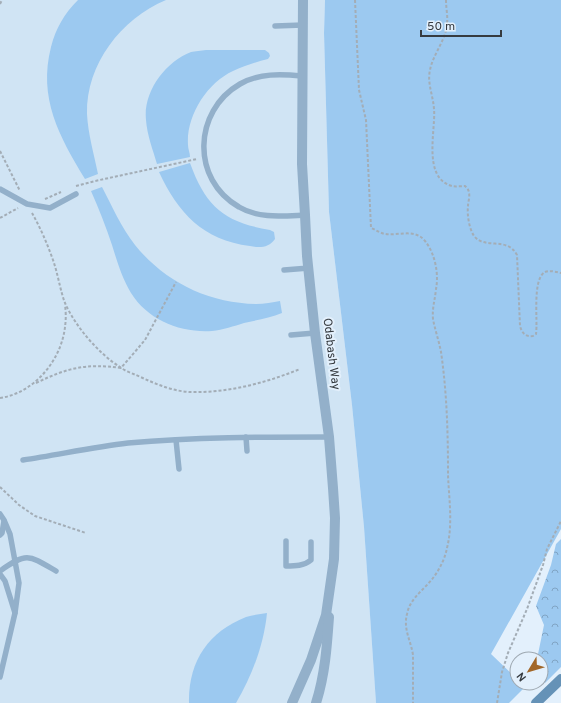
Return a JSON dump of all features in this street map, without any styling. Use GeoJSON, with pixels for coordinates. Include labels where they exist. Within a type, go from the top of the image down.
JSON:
{"type":"FeatureCollection","features":[{"type":"Feature","properties":{"kind":"main road"},"geometry":{"type":"LineString","coordinates":[[536,703],[561,679]]}},
{"type":"Feature","properties":{"kind":"street","name":"Odabash Way"},"geometry":{"type":"LineString","coordinates":[[292,703],[311,660],[326,615],[334,559],[335,518],[329,437],[315,333],[305,215],[302,164],[303,0]]}},
{"type":"Feature","properties":{"kind":"street"},"geometry":{"type":"LineString","coordinates":[[316,703],[321,689],[326,662],[334,559]]}},
{"type":"Feature","properties":{"kind":"lane"},"geometry":{"type":"LineString","coordinates":[[275,26],[303,25]]}},
{"type":"Feature","properties":{"kind":"lane"},"geometry":{"type":"LineString","coordinates":[[302,76],[272,74],[241,83],[228,91],[210,114],[206,125],[203,148],[205,164],[212,181],[225,198],[239,208],[255,214],[273,216],[305,215]]}},
{"type":"Feature","properties":{"kind":"lane"},"geometry":{"type":"LineString","coordinates":[[0,189],[27,204],[50,208],[76,194]]}},
{"type":"Feature","properties":{"kind":"lane"},"geometry":{"type":"LineString","coordinates":[[284,270],[309,268]]}},
{"type":"Feature","properties":{"kind":"lane"},"geometry":{"type":"LineString","coordinates":[[291,335],[315,333]]}},
{"type":"Feature","properties":{"kind":"lane"},"geometry":{"type":"LineString","coordinates":[[23,460],[126,444],[176,440],[246,437],[329,437]]}},
{"type":"Feature","properties":{"kind":"lane"},"geometry":{"type":"LineString","coordinates":[[246,437],[247,451]]}},
{"type":"Feature","properties":{"kind":"lane"},"geometry":{"type":"LineString","coordinates":[[176,440],[179,469]]}},
{"type":"Feature","properties":{"kind":"lane"},"geometry":{"type":"LineString","coordinates":[[0,514],[10,534],[18,583],[15,612],[0,677]]}},
{"type":"Feature","properties":{"kind":"lane"},"geometry":{"type":"LineString","coordinates":[[0,536],[2,533],[4,520]]}},
{"type":"Feature","properties":{"kind":"lane"},"geometry":{"type":"LineString","coordinates":[[286,541],[286,566],[300,566],[311,560],[311,542]]}},
{"type":"Feature","properties":{"kind":"lane"},"geometry":{"type":"LineString","coordinates":[[15,612],[5,581],[0,573],[14,561],[26,557],[36,559],[56,571]]}},
{"type":"Feature","properties":{"kind":"path"},"geometry":{"type":"LineString","coordinates":[[0,4],[2,0]]}},
{"type":"Feature","properties":{"kind":"path"},"geometry":{"type":"LineString","coordinates":[[355,0],[359,90],[366,120],[371,228],[385,234],[408,233],[420,236],[430,248],[437,274],[433,304],[433,318],[441,352],[446,403],[450,518],[448,544],[442,563],[433,578],[413,600],[407,614],[407,636],[413,655],[413,703]]}},
{"type":"Feature","properties":{"kind":"path"},"geometry":{"type":"LineString","coordinates":[[446,0],[448,25],[434,54],[429,80],[434,109],[432,138],[435,168],[438,175],[444,181],[453,186],[465,186],[468,190],[468,213],[471,228],[478,240],[509,246],[517,255],[520,326],[525,335],[533,336],[536,334],[538,283],[542,275],[551,271],[561,273]]}},
{"type":"Feature","properties":{"kind":"path"},"geometry":{"type":"LineString","coordinates":[[0,151],[39,225],[53,260],[65,304],[66,326],[61,345],[52,362],[36,383]]}},
{"type":"Feature","properties":{"kind":"path"},"geometry":{"type":"LineString","coordinates":[[72,187],[205,158]]}},
{"type":"Feature","properties":{"kind":"path"},"geometry":{"type":"LineString","coordinates":[[0,218],[27,204],[66,190]]}},
{"type":"Feature","properties":{"kind":"path"},"geometry":{"type":"LineString","coordinates":[[121,368],[145,340],[176,282]]}},
{"type":"Feature","properties":{"kind":"path"},"geometry":{"type":"LineString","coordinates":[[65,304],[79,326],[97,349],[121,368],[155,384],[172,390],[196,392],[231,389],[281,377],[300,369]]}},
{"type":"Feature","properties":{"kind":"path"},"geometry":{"type":"LineString","coordinates":[[0,398],[20,393],[36,383],[67,369],[104,366],[121,368]]}},
{"type":"Feature","properties":{"kind":"path"},"geometry":{"type":"LineString","coordinates":[[0,487],[19,505],[35,516],[86,533]]}},
{"type":"Feature","properties":{"kind":"path"},"geometry":{"type":"LineString","coordinates":[[497,703],[502,672],[508,653],[528,609],[547,549],[561,521]]}},
{"type":"Feature","properties":{"kind":"shaded area"},"geometry":{"type":"Polygon","coordinates":[[[0,0],[325,0],[324,33],[329,212],[352,405],[364,527],[376,703],[0,703],[0,0]]]}},
{"type":"Feature","properties":{"kind":"green space"},"geometry":{"type":"Polygon","coordinates":[[[78,0],[166,0],[150,8],[121,31],[109,45],[100,61],[88,96],[87,114],[98,174],[85,179],[59,132],[49,100],[47,83],[51,47],[55,34],[65,16],[78,0]]]}},
{"type":"Feature","properties":{"kind":"green space"},"geometry":{"type":"Polygon","coordinates":[[[325,0],[561,0],[561,529],[491,654],[509,671],[509,691],[521,691],[509,703],[376,703],[364,527],[352,405],[329,212],[324,33],[325,0]]]}},
{"type":"Feature","properties":{"kind":"green space"},"geometry":{"type":"Polygon","coordinates":[[[206,50],[265,50],[270,56],[268,59],[233,71],[224,76],[215,84],[200,102],[191,123],[188,134],[190,157],[157,164],[149,137],[146,120],[146,109],[152,89],[165,71],[181,57],[191,52],[206,50]]]}},
{"type":"Feature","properties":{"kind":"green space"},"geometry":{"type":"Polygon","coordinates":[[[190,163],[203,191],[219,210],[240,222],[274,232],[275,239],[273,242],[267,246],[260,247],[233,243],[206,231],[194,222],[175,200],[166,187],[159,172],[190,163]]]}},
{"type":"Feature","properties":{"kind":"green space"},"geometry":{"type":"Polygon","coordinates":[[[102,187],[121,224],[135,245],[160,270],[174,280],[205,295],[221,300],[256,304],[280,301],[282,313],[224,329],[200,331],[188,330],[166,323],[146,311],[131,293],[122,275],[105,225],[91,191],[102,187]]]}},
{"type":"Feature","properties":{"kind":"green space"},"geometry":{"type":"Polygon","coordinates":[[[561,539],[561,667],[549,679],[549,651],[539,651],[544,625],[536,606],[551,565],[556,544],[561,539]]]}},
{"type":"Feature","properties":{"kind":"green space"},"geometry":{"type":"Polygon","coordinates":[[[267,613],[263,636],[256,660],[236,703],[189,703],[192,674],[203,650],[211,640],[233,623],[246,617],[267,613]]]}}]}
